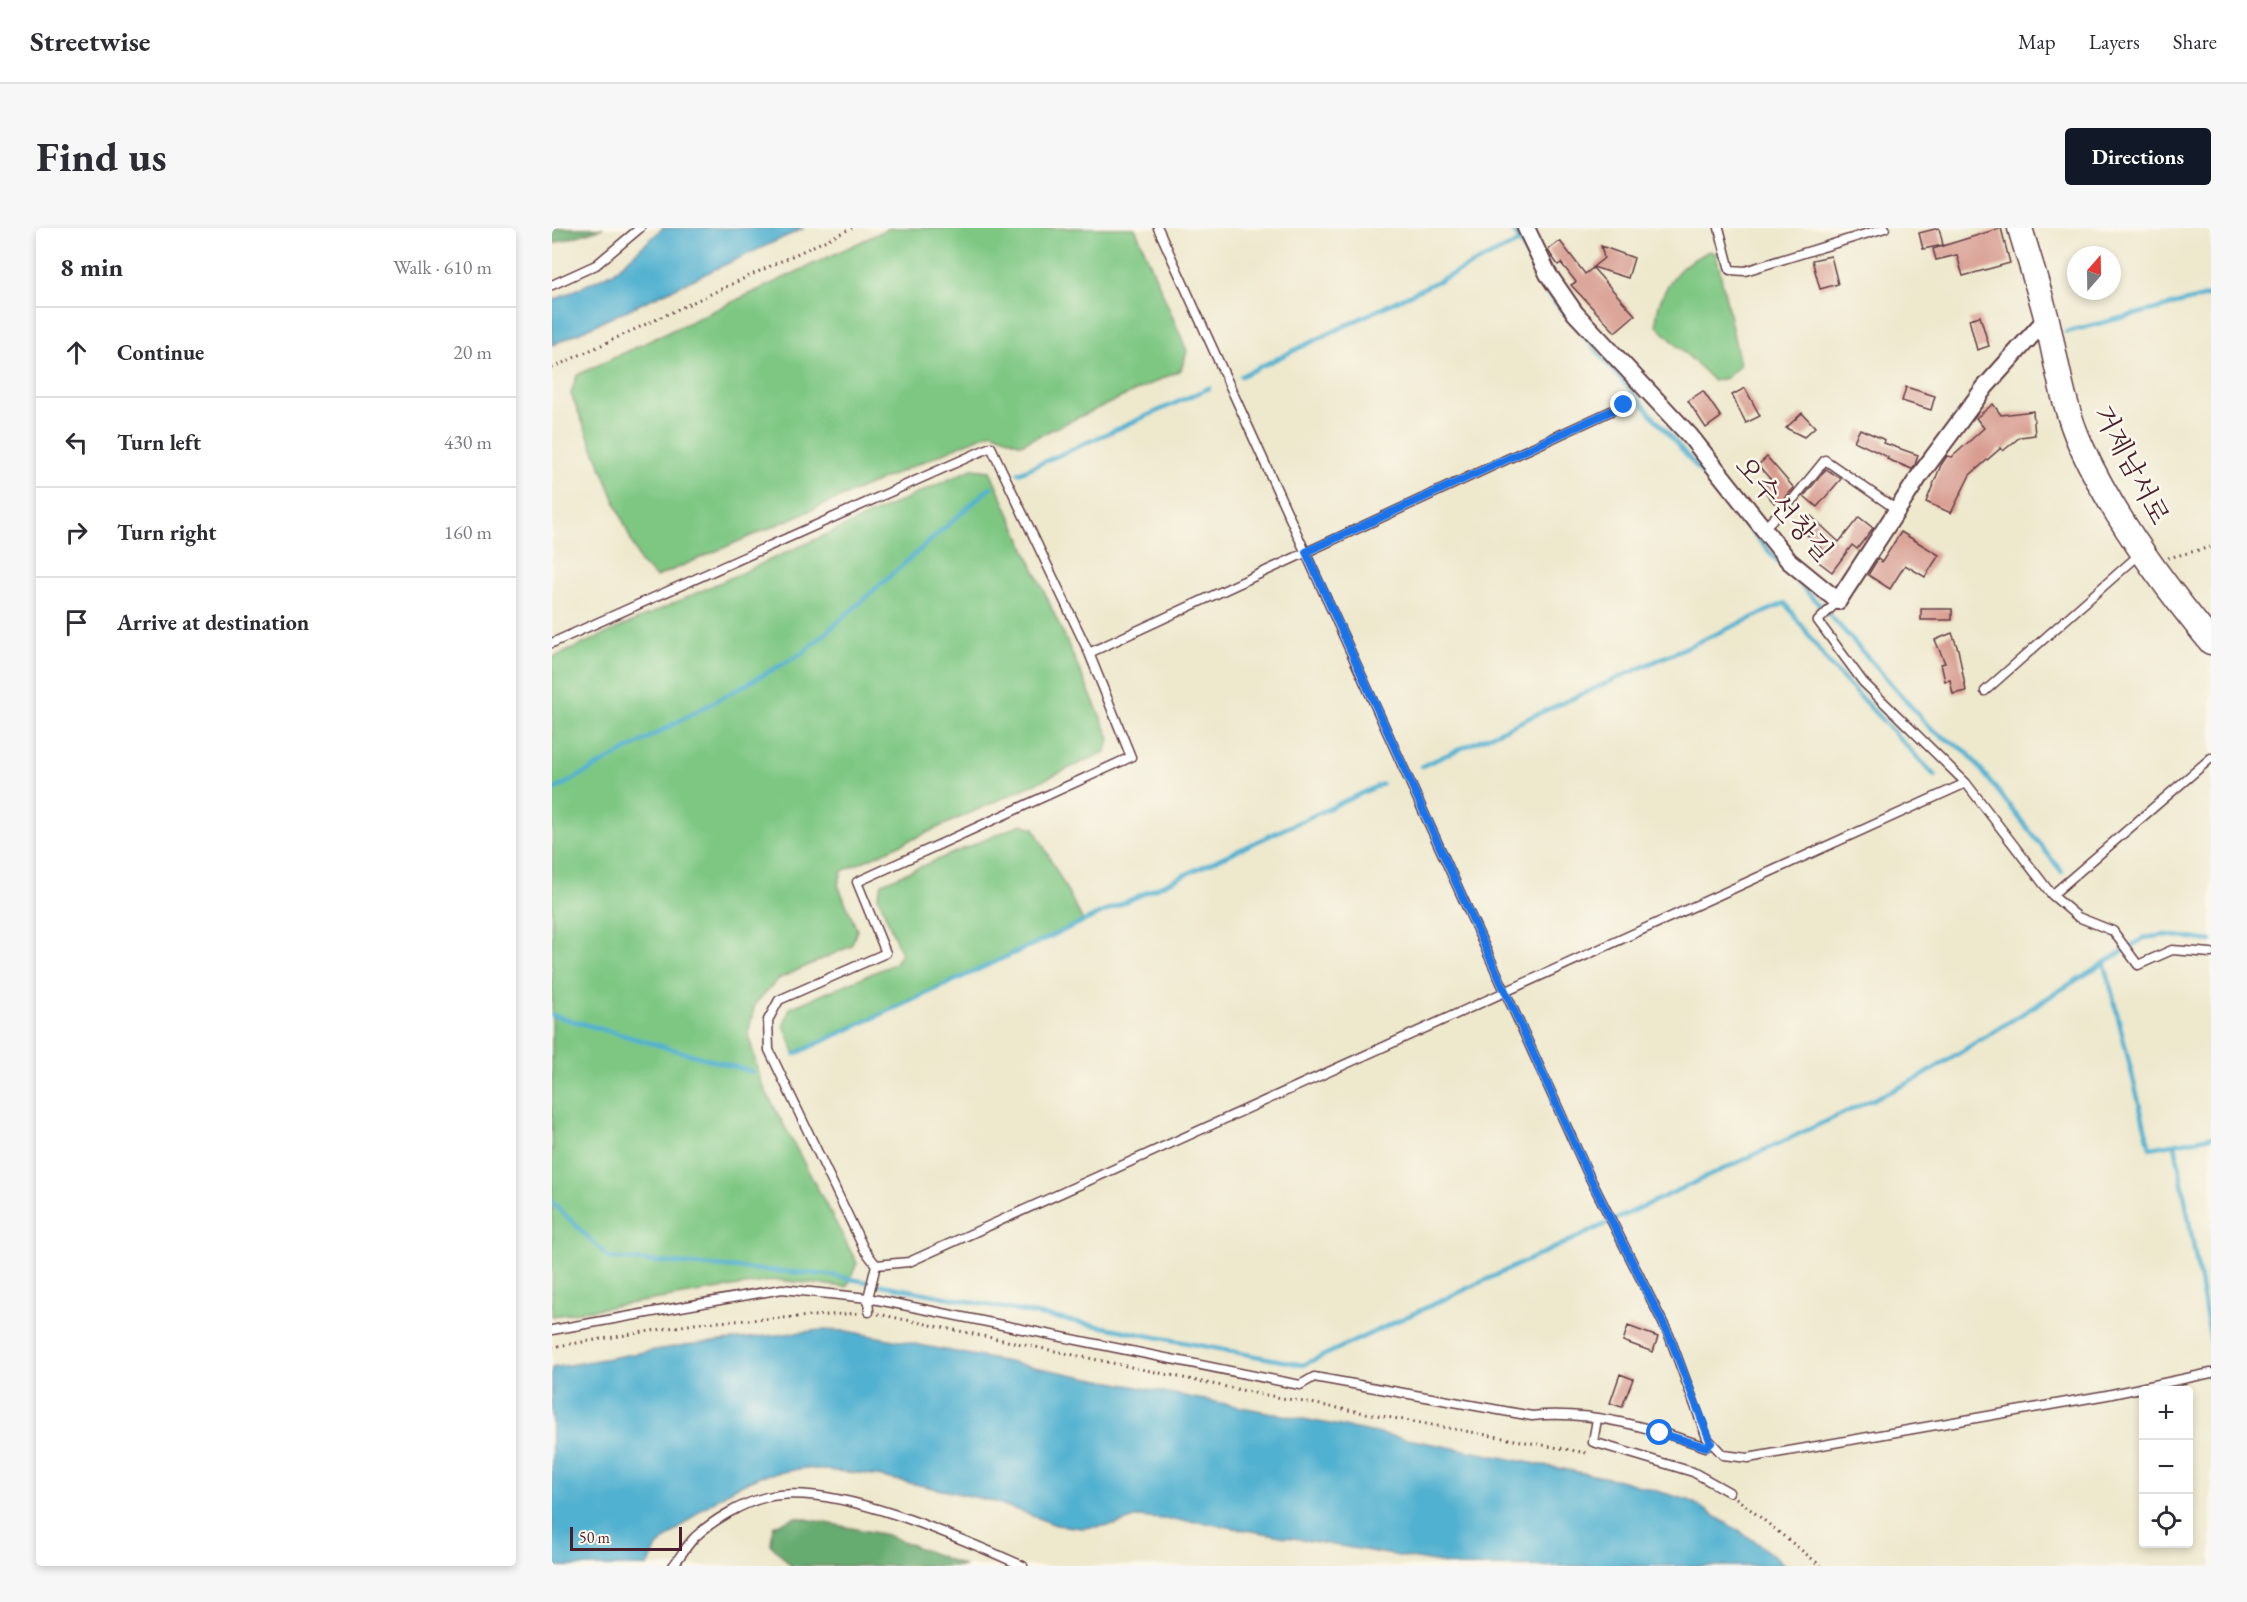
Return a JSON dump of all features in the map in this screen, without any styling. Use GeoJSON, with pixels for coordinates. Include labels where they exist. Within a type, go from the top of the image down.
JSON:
{"type":"FeatureCollection","features":[{"type":"Feature","properties":{"kind":"main road","name":"거제남서로"},"geometry":{"type":"LineString","coordinates":[[2020,228],[2046,319],[2062,394],[2082,447],[2117,512],[2182,607],[2211,642]]}},
{"type":"Feature","properties":{"kind":"street","name":"오수선창길"},"geometry":{"type":"LineString","coordinates":[[1526,228],[1548,274],[1575,313],[1690,436],[1789,561],[1838,601],[1920,475],[1985,387],[2046,319]]}},
{"type":"Feature","properties":{"kind":"lane"},"geometry":{"type":"LineString","coordinates":[[552,285],[596,266],[640,228]]}},
{"type":"Feature","properties":{"kind":"lane"},"geometry":{"type":"LineString","coordinates":[[1158,228],[1599,1196],[1669,1335],[1711,1443],[1723,1455],[1733,1458],[1796,1451],[2107,1395],[2211,1373]]}},
{"type":"Feature","properties":{"kind":"lane"},"geometry":{"type":"LineString","coordinates":[[1719,228],[1730,270],[1745,271],[1885,228]]}},
{"type":"Feature","properties":{"kind":"lane"},"geometry":{"type":"LineString","coordinates":[[1089,653],[1624,405]]}},
{"type":"Feature","properties":{"kind":"lane"},"geometry":{"type":"LineString","coordinates":[[552,643],[991,447],[1089,653],[1131,757],[857,882],[886,953],[779,1000],[768,1020],[769,1050],[864,1249],[876,1265]]}},
{"type":"Feature","properties":{"kind":"lane"},"geometry":{"type":"LineString","coordinates":[[1763,529],[1794,498],[1825,460],[1897,510]]}},
{"type":"Feature","properties":{"kind":"lane"},"geometry":{"type":"LineString","coordinates":[[1984,691],[2147,556]]}},
{"type":"Feature","properties":{"kind":"lane"},"geometry":{"type":"LineString","coordinates":[[1838,601],[1818,621],[1863,682],[1966,783],[2052,895],[2078,917],[2113,931],[2138,965],[2172,950],[2211,953]]}},
{"type":"Feature","properties":{"kind":"lane"},"geometry":{"type":"LineString","coordinates":[[2052,895],[2211,758]]}},
{"type":"Feature","properties":{"kind":"lane"},"geometry":{"type":"LineString","coordinates":[[876,1265],[909,1262],[1966,783]]}},
{"type":"Feature","properties":{"kind":"lane"},"geometry":{"type":"LineString","coordinates":[[869,1312],[868,1298],[876,1265]]}},
{"type":"Feature","properties":{"kind":"lane"},"geometry":{"type":"LineString","coordinates":[[552,1330],[782,1289],[868,1298],[1300,1385],[1314,1377],[1532,1416],[1563,1413],[1660,1433],[1706,1447],[1711,1443]]}},
{"type":"Feature","properties":{"kind":"lane"},"geometry":{"type":"LineString","coordinates":[[1597,1419],[1593,1442],[1693,1472],[1729,1492]]}},
{"type":"Feature","properties":{"kind":"lane"},"geometry":{"type":"LineString","coordinates":[[673,1566],[696,1537],[740,1506],[768,1497],[820,1495],[913,1520],[1023,1566]]}},
{"type":"Feature","properties":{"kind":"path"},"geometry":{"type":"LineString","coordinates":[[552,368],[852,228]]}},
{"type":"Feature","properties":{"kind":"path"},"geometry":{"type":"LineString","coordinates":[[2147,556],[2211,547]]}},
{"type":"Feature","properties":{"kind":"path"},"geometry":{"type":"LineString","coordinates":[[552,1347],[700,1323],[869,1312],[1260,1394],[1588,1453]]}},
{"type":"Feature","properties":{"kind":"path"},"geometry":{"type":"LineString","coordinates":[[1729,1492],[1821,1566]]}},
{"type":"Feature","properties":{"kind":"green space"},"geometry":{"type":"Polygon","coordinates":[[[552,228],[603,228],[552,244],[552,228]]]}},
{"type":"Feature","properties":{"kind":"green space"},"geometry":{"type":"Polygon","coordinates":[[[890,228],[1135,228],[1187,351],[1181,370],[1021,444],[992,432],[656,577],[640,562],[571,394],[577,375],[890,228]]]}},
{"type":"Feature","properties":{"kind":"green space"},"geometry":{"type":"Polygon","coordinates":[[[1709,251],[1716,253],[1740,365],[1726,378],[1714,381],[1657,326],[1660,302],[1673,278],[1687,264],[1709,251]]]}},
{"type":"Feature","properties":{"kind":"green space"},"geometry":{"type":"Polygon","coordinates":[[[972,469],[990,471],[1110,738],[1105,752],[842,871],[838,885],[857,930],[851,946],[778,979],[755,1004],[748,1034],[761,1082],[857,1263],[847,1287],[776,1280],[552,1316],[552,658],[972,469]]]}},
{"type":"Feature","properties":{"kind":"green space"},"geometry":{"type":"Polygon","coordinates":[[[1022,824],[1034,828],[1083,921],[795,1054],[784,1025],[790,1008],[894,964],[901,954],[878,896],[882,883],[1022,824]]]}},
{"type":"Feature","properties":{"kind":"green space"},"geometry":{"type":"Polygon","coordinates":[[[796,1517],[887,1535],[964,1566],[791,1566],[771,1545],[773,1526],[796,1517]]]}},
{"type":"Feature","properties":{"kind":"water"},"geometry":{"type":"Polygon","coordinates":[[[663,228],[804,228],[552,345],[552,301],[614,272],[663,228]]]}},
{"type":"Feature","properties":{"kind":"water"},"geometry":{"type":"Polygon","coordinates":[[[821,1330],[847,1331],[1619,1480],[1691,1501],[1758,1543],[1785,1566],[1458,1566],[1199,1522],[1138,1517],[1114,1525],[1082,1528],[1056,1525],[993,1501],[868,1474],[805,1468],[760,1476],[734,1488],[702,1509],[657,1547],[648,1566],[552,1566],[552,1368],[685,1345],[821,1330]]]}},
{"type":"Feature","properties":{"kind":"building"},"geometry":{"type":"Polygon","coordinates":[[[1939,228],[1943,245],[1923,249],[1919,233],[1939,228]]]}},
{"type":"Feature","properties":{"kind":"building"},"geometry":{"type":"Polygon","coordinates":[[[2001,228],[2010,263],[1963,276],[1957,255],[1936,260],[1933,249],[2001,228]]]}},
{"type":"Feature","properties":{"kind":"building"},"geometry":{"type":"Polygon","coordinates":[[[1560,241],[1585,274],[1593,268],[1635,315],[1615,332],[1571,285],[1576,282],[1561,263],[1558,265],[1551,255],[1548,250],[1560,241]]]}},
{"type":"Feature","properties":{"kind":"building"},"geometry":{"type":"Polygon","coordinates":[[[1601,246],[1634,258],[1628,278],[1593,267],[1604,258],[1601,246]]]}},
{"type":"Feature","properties":{"kind":"building"},"geometry":{"type":"Polygon","coordinates":[[[1831,256],[1838,284],[1820,289],[1812,260],[1831,256]]]}},
{"type":"Feature","properties":{"kind":"building"},"geometry":{"type":"Polygon","coordinates":[[[1980,316],[1989,346],[1977,350],[1969,319],[1980,316]]]}},
{"type":"Feature","properties":{"kind":"building"},"geometry":{"type":"Polygon","coordinates":[[[1906,387],[1935,396],[1931,410],[1902,401],[1906,387]]]}},
{"type":"Feature","properties":{"kind":"building"},"geometry":{"type":"Polygon","coordinates":[[[1745,388],[1760,416],[1746,423],[1732,395],[1745,388]]]}},
{"type":"Feature","properties":{"kind":"building"},"geometry":{"type":"Polygon","coordinates":[[[1703,391],[1721,417],[1706,428],[1688,401],[1703,391]]]}},
{"type":"Feature","properties":{"kind":"building"},"geometry":{"type":"Polygon","coordinates":[[[1993,404],[2001,415],[2033,411],[2035,435],[2020,437],[2003,451],[2001,448],[1970,475],[1951,513],[1926,502],[1947,456],[1952,457],[1984,428],[1976,418],[1993,404]]]}},
{"type":"Feature","properties":{"kind":"building"},"geometry":{"type":"Polygon","coordinates":[[[1802,413],[1815,427],[1804,437],[1786,428],[1802,413]]]}},
{"type":"Feature","properties":{"kind":"building"},"geometry":{"type":"Polygon","coordinates":[[[1860,429],[1885,440],[1884,443],[1918,455],[1915,465],[1912,469],[1887,459],[1888,457],[1854,441],[1860,429]]]}},
{"type":"Feature","properties":{"kind":"building"},"geometry":{"type":"Polygon","coordinates":[[[1767,457],[1794,488],[1781,502],[1774,503],[1762,488],[1771,480],[1758,465],[1767,457]]]}},
{"type":"Feature","properties":{"kind":"building"},"geometry":{"type":"Polygon","coordinates":[[[1826,469],[1841,479],[1817,507],[1804,496],[1826,469]]]}},
{"type":"Feature","properties":{"kind":"building"},"geometry":{"type":"Polygon","coordinates":[[[1811,516],[1839,542],[1859,517],[1873,528],[1857,549],[1852,545],[1832,572],[1816,560],[1824,551],[1800,528],[1811,516]]]}},
{"type":"Feature","properties":{"kind":"building"},"geometry":{"type":"Polygon","coordinates":[[[1901,532],[1939,555],[1925,577],[1905,565],[1890,589],[1868,575],[1878,559],[1882,562],[1901,532]]]}},
{"type":"Feature","properties":{"kind":"building"},"geometry":{"type":"Polygon","coordinates":[[[1921,609],[1952,609],[1952,620],[1921,620],[1921,609]]]}},
{"type":"Feature","properties":{"kind":"building"},"geometry":{"type":"Polygon","coordinates":[[[1952,633],[1958,649],[1966,691],[1953,694],[1950,680],[1945,681],[1941,664],[1945,663],[1935,640],[1952,633]]]}},
{"type":"Feature","properties":{"kind":"building"},"geometry":{"type":"Polygon","coordinates":[[[1628,1326],[1658,1337],[1653,1352],[1623,1341],[1628,1326]]]}},
{"type":"Feature","properties":{"kind":"building"},"geometry":{"type":"Polygon","coordinates":[[[1620,1374],[1633,1379],[1622,1407],[1610,1403],[1620,1374]]]}},
{"type":"Feature","properties":{"kind":"waterway"},"geometry":{"type":"LineString","coordinates":[[1512,228],[1550,296],[1779,563],[1839,625],[1931,729],[1967,752],[2062,872]]}},
{"type":"Feature","properties":{"kind":"waterway"},"geometry":{"type":"LineString","coordinates":[[1241,376],[1519,242]]}},
{"type":"Feature","properties":{"kind":"waterway"},"geometry":{"type":"LineString","coordinates":[[2066,332],[2211,295]]}},
{"type":"Feature","properties":{"kind":"waterway"},"geometry":{"type":"LineString","coordinates":[[1019,473],[1209,388]]}},
{"type":"Feature","properties":{"kind":"waterway"},"geometry":{"type":"LineString","coordinates":[[552,791],[803,653],[991,487]]}},
{"type":"Feature","properties":{"kind":"waterway"},"geometry":{"type":"LineString","coordinates":[[1422,766],[1785,603],[1830,665],[1935,776]]}},
{"type":"Feature","properties":{"kind":"waterway"},"geometry":{"type":"LineString","coordinates":[[795,1054],[1382,784]]}},
{"type":"Feature","properties":{"kind":"waterway"},"geometry":{"type":"LineString","coordinates":[[552,1202],[609,1258],[830,1275],[1303,1365],[1919,1078],[2144,938],[2166,935],[2211,941]]}},
{"type":"Feature","properties":{"kind":"waterway"},"geometry":{"type":"LineString","coordinates":[[2105,964],[2150,1148],[2211,1137]]}},
{"type":"Feature","properties":{"kind":"waterway"},"geometry":{"type":"LineString","coordinates":[[552,1015],[753,1072]]}},
{"type":"Feature","properties":{"kind":"waterway"},"geometry":{"type":"LineString","coordinates":[[2175,1144],[2211,1341]]}},
{"type":"Feature","properties":{"kind":"route"},"geometry":{"type":"LineString","coordinates":[[1624,405],[1306,552],[1589,1176],[1669,1335],[1684,1370],[1707,1438],[1711,1443],[1706,1447],[1660,1433]]}}]}
